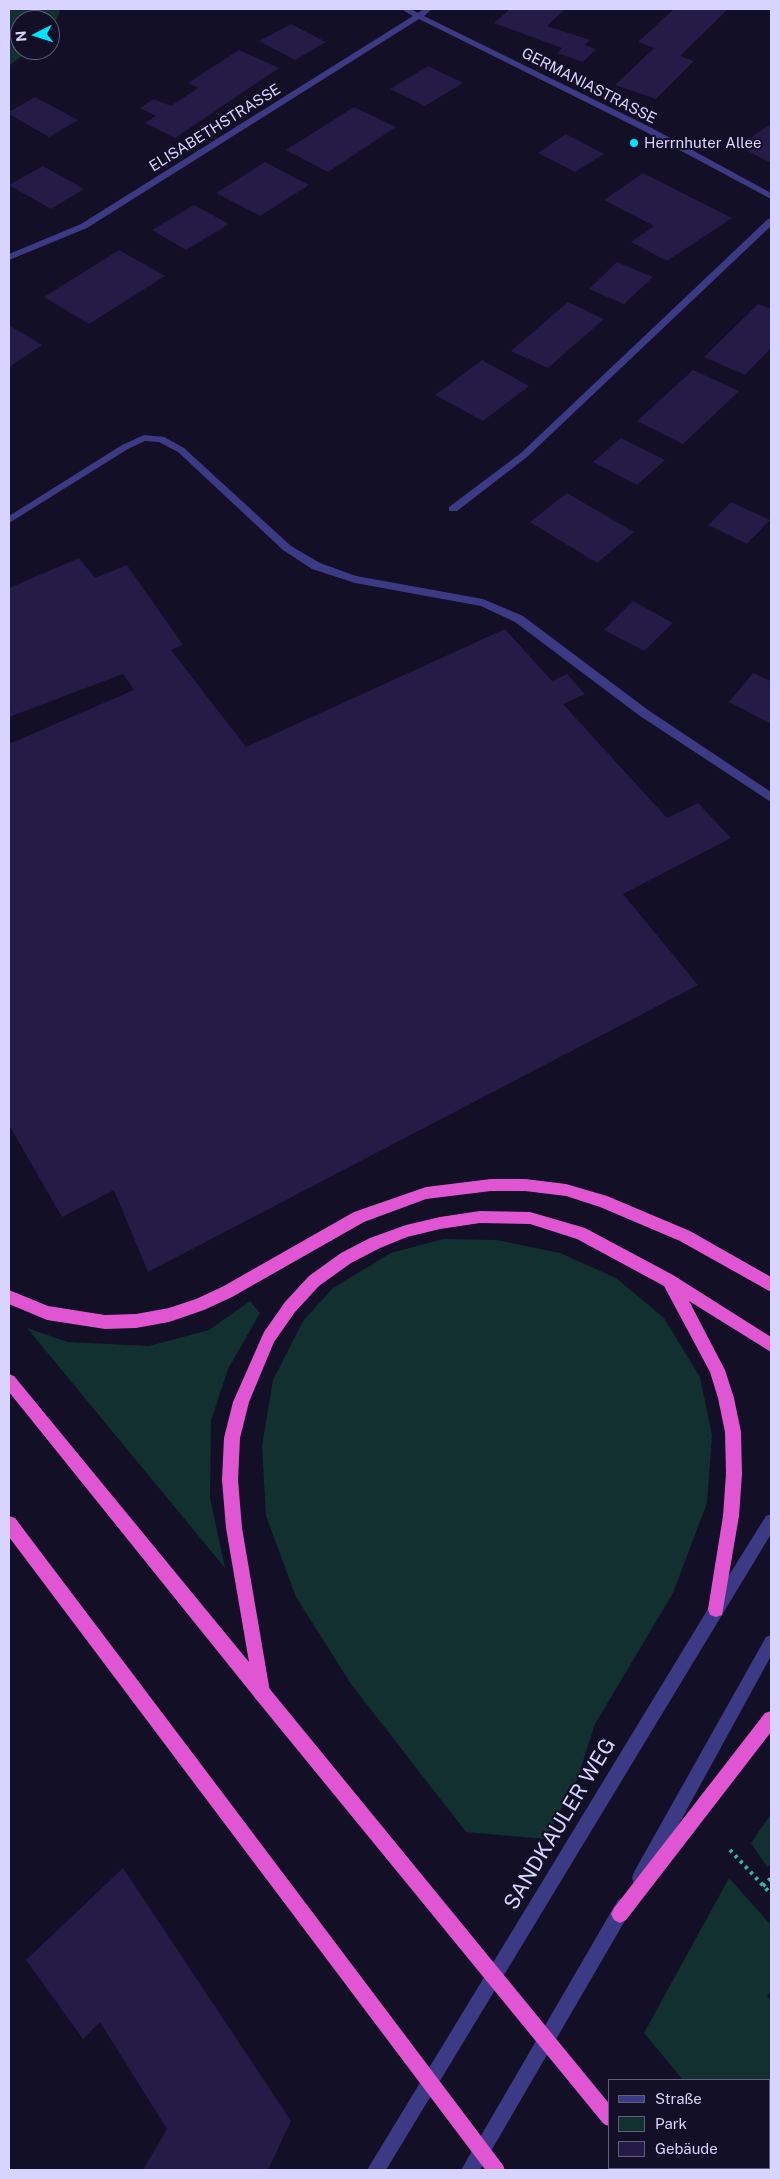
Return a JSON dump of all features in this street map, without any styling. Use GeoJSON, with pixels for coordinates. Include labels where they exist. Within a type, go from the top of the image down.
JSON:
{"type":"FeatureCollection","features":[{"type":"Feature","properties":{"kind":"highway"},"geometry":{"type":"LineString","coordinates":[[9,1297],[47,1313],[105,1322],[169,1315],[199,1305],[227,1292],[326,1234],[359,1217],[426,1193],[492,1185],[525,1185],[566,1190],[602,1201],[685,1236],[765,1279],[771,1285]]}},
{"type":"Feature","properties":{"kind":"highway"},"geometry":{"type":"LineString","coordinates":[[262,1693],[234,1528],[230,1480],[232,1438],[240,1402],[269,1338],[290,1307],[314,1281],[346,1258],[375,1243],[406,1231],[472,1218],[506,1216],[530,1218],[580,1233],[668,1280],[771,1346]]}},
{"type":"Feature","properties":{"kind":"highway"},"geometry":{"type":"LineString","coordinates":[[668,1280],[717,1370],[726,1398],[733,1432],[734,1474],[731,1516],[716,1609]]}},
{"type":"Feature","properties":{"kind":"highway"},"geometry":{"type":"LineString","coordinates":[[9,1381],[608,2116]]}},
{"type":"Feature","properties":{"kind":"highway"},"geometry":{"type":"LineString","coordinates":[[9,1524],[496,2170]]}},
{"type":"Feature","properties":{"kind":"highway"},"geometry":{"type":"LineString","coordinates":[[620,1914],[771,1719]]}},
{"type":"Feature","properties":{"kind":"street","name":"GERMANIASTRASSE"},"geometry":{"type":"LineString","coordinates":[[405,9],[647,130],[771,196]]}},
{"type":"Feature","properties":{"kind":"street","name":"ELISABETHSTRASSE"},"geometry":{"type":"LineString","coordinates":[[9,257],[84,226],[420,16],[428,9]]}},
{"type":"Feature","properties":{"kind":"street"},"geometry":{"type":"LineString","coordinates":[[453,509],[524,455],[771,221]]}},
{"type":"Feature","properties":{"kind":"street"},"geometry":{"type":"LineString","coordinates":[[9,520],[125,447],[144,438],[161,438],[181,450],[287,548],[316,566],[355,579],[483,604],[519,619],[644,713],[771,798]]}},
{"type":"Feature","properties":{"kind":"street","name":"SANDKAULER WEG"},"geometry":{"type":"LineString","coordinates":[[376,2170],[771,1521]]}},
{"type":"Feature","properties":{"kind":"street"},"geometry":{"type":"LineString","coordinates":[[470,2170],[620,1914],[771,1642]]}},
{"type":"Feature","properties":{"kind":"path"},"geometry":{"type":"LineString","coordinates":[[730,1850],[771,1894]]}},
{"type":"Feature","properties":{"kind":"path"},"geometry":{"type":"LineString","coordinates":[[763,1886],[771,1878]]}},
{"type":"Feature","properties":{"kind":"green space"},"geometry":{"type":"Polygon","coordinates":[[[9,9],[60,9],[10,10],[10,60],[17,60],[9,66],[9,9]]]}},
{"type":"Feature","properties":{"kind":"green space"},"geometry":{"type":"Polygon","coordinates":[[[443,1239],[497,1240],[560,1253],[616,1278],[664,1318],[700,1377],[712,1435],[707,1503],[673,1593],[595,1724],[577,1780],[545,1839],[466,1832],[351,1684],[296,1597],[266,1516],[262,1446],[273,1380],[303,1321],[333,1288],[391,1253],[443,1239]]]}},
{"type":"Feature","properties":{"kind":"green space"},"geometry":{"type":"Polygon","coordinates":[[[250,1301],[260,1313],[228,1369],[211,1421],[210,1498],[225,1568],[27,1328],[68,1342],[149,1346],[209,1330],[250,1301]]]}},
{"type":"Feature","properties":{"kind":"green space"},"geometry":{"type":"Polygon","coordinates":[[[771,1814],[771,1865],[767,1867],[751,1843],[771,1814]]]}},
{"type":"Feature","properties":{"kind":"green space"},"geometry":{"type":"Polygon","coordinates":[[[729,1878],[771,1925],[771,1991],[767,1996],[771,2001],[771,2170],[757,2169],[770,2169],[770,2079],[682,2079],[644,2033],[729,1878]]]}},
{"type":"Feature","properties":{"kind":"building"},"geometry":{"type":"Polygon","coordinates":[[[510,9],[565,9],[547,26],[590,40],[585,45],[596,49],[583,62],[557,53],[562,48],[494,23],[510,9]]]}},
{"type":"Feature","properties":{"kind":"building"},"geometry":{"type":"Polygon","coordinates":[[[674,9],[728,9],[680,56],[694,61],[656,99],[615,85],[654,48],[638,42],[674,9]]]}},
{"type":"Feature","properties":{"kind":"building"},"geometry":{"type":"Polygon","coordinates":[[[291,24],[326,42],[295,60],[259,41],[291,24]]]}},
{"type":"Feature","properties":{"kind":"building"},"geometry":{"type":"Polygon","coordinates":[[[239,50],[279,68],[175,138],[145,123],[156,116],[140,108],[154,99],[171,106],[198,88],[188,83],[239,50]]]}},
{"type":"Feature","properties":{"kind":"building"},"geometry":{"type":"Polygon","coordinates":[[[428,66],[463,83],[425,106],[390,89],[428,66]]]}},
{"type":"Feature","properties":{"kind":"building"},"geometry":{"type":"Polygon","coordinates":[[[35,97],[78,120],[49,137],[9,114],[9,112],[35,97]]]}},
{"type":"Feature","properties":{"kind":"building"},"geometry":{"type":"Polygon","coordinates":[[[354,107],[396,127],[328,172],[286,150],[354,107]]]}},
{"type":"Feature","properties":{"kind":"building"},"geometry":{"type":"Polygon","coordinates":[[[771,124],[771,163],[738,146],[771,124]]]}},
{"type":"Feature","properties":{"kind":"building"},"geometry":{"type":"Polygon","coordinates":[[[566,134],[604,154],[575,172],[538,153],[566,134]]]}},
{"type":"Feature","properties":{"kind":"building"},"geometry":{"type":"Polygon","coordinates":[[[265,162],[309,185],[260,216],[216,193],[265,162]]]}},
{"type":"Feature","properties":{"kind":"building"},"geometry":{"type":"Polygon","coordinates":[[[43,166],[84,189],[51,209],[9,185],[43,166]]]}},
{"type":"Feature","properties":{"kind":"building"},"geometry":{"type":"Polygon","coordinates":[[[643,173],[732,218],[667,261],[631,242],[654,226],[604,200],[643,173]]]}},
{"type":"Feature","properties":{"kind":"building"},"geometry":{"type":"Polygon","coordinates":[[[194,205],[229,224],[186,250],[152,230],[194,205]]]}},
{"type":"Feature","properties":{"kind":"building"},"geometry":{"type":"Polygon","coordinates":[[[119,250],[165,276],[89,324],[44,297],[119,250]]]}},
{"type":"Feature","properties":{"kind":"building"},"geometry":{"type":"Polygon","coordinates":[[[617,262],[653,277],[624,304],[589,289],[617,262]]]}},
{"type":"Feature","properties":{"kind":"building"},"geometry":{"type":"Polygon","coordinates":[[[568,302],[604,319],[548,368],[511,351],[568,302]]]}},
{"type":"Feature","properties":{"kind":"building"},"geometry":{"type":"Polygon","coordinates":[[[758,304],[771,309],[771,348],[745,375],[704,357],[758,304]]]}},
{"type":"Feature","properties":{"kind":"building"},"geometry":{"type":"Polygon","coordinates":[[[9,325],[42,345],[9,367],[9,325]]]}},
{"type":"Feature","properties":{"kind":"building"},"geometry":{"type":"Polygon","coordinates":[[[482,360],[529,386],[483,421],[435,395],[482,360]]]}},
{"type":"Feature","properties":{"kind":"building"},"geometry":{"type":"Polygon","coordinates":[[[693,370],[739,391],[683,444],[637,421],[693,370]]]}},
{"type":"Feature","properties":{"kind":"building"},"geometry":{"type":"Polygon","coordinates":[[[621,438],[665,460],[637,485],[593,462],[621,438]]]}},
{"type":"Feature","properties":{"kind":"building"},"geometry":{"type":"Polygon","coordinates":[[[567,493],[634,532],[597,563],[530,522],[567,493]]]}},
{"type":"Feature","properties":{"kind":"building"},"geometry":{"type":"Polygon","coordinates":[[[731,502],[770,520],[747,544],[708,525],[731,502]]]}},
{"type":"Feature","properties":{"kind":"building"},"geometry":{"type":"Polygon","coordinates":[[[79,558],[95,578],[127,565],[183,645],[171,650],[246,747],[505,629],[552,681],[567,674],[585,694],[563,704],[667,818],[698,803],[731,838],[623,894],[698,985],[148,1272],[114,1190],[62,1217],[9,1125],[9,744],[134,690],[123,674],[9,717],[9,588],[79,558]]]}},
{"type":"Feature","properties":{"kind":"building"},"geometry":{"type":"Polygon","coordinates":[[[633,601],[673,623],[644,651],[604,630],[633,601]]]}},
{"type":"Feature","properties":{"kind":"building"},"geometry":{"type":"Polygon","coordinates":[[[753,673],[771,681],[771,724],[729,702],[753,673]]]}},
{"type":"Feature","properties":{"kind":"building"},"geometry":{"type":"Polygon","coordinates":[[[123,1868],[291,2121],[268,2170],[143,2170],[167,2129],[100,2022],[83,2039],[26,1960],[123,1868]]]}},
{"type":"Feature","properties":{"kind":"place","name":"Herrnhuter Allee"},"geometry":{"type":"Point","coordinates":[634,143]}}]}
